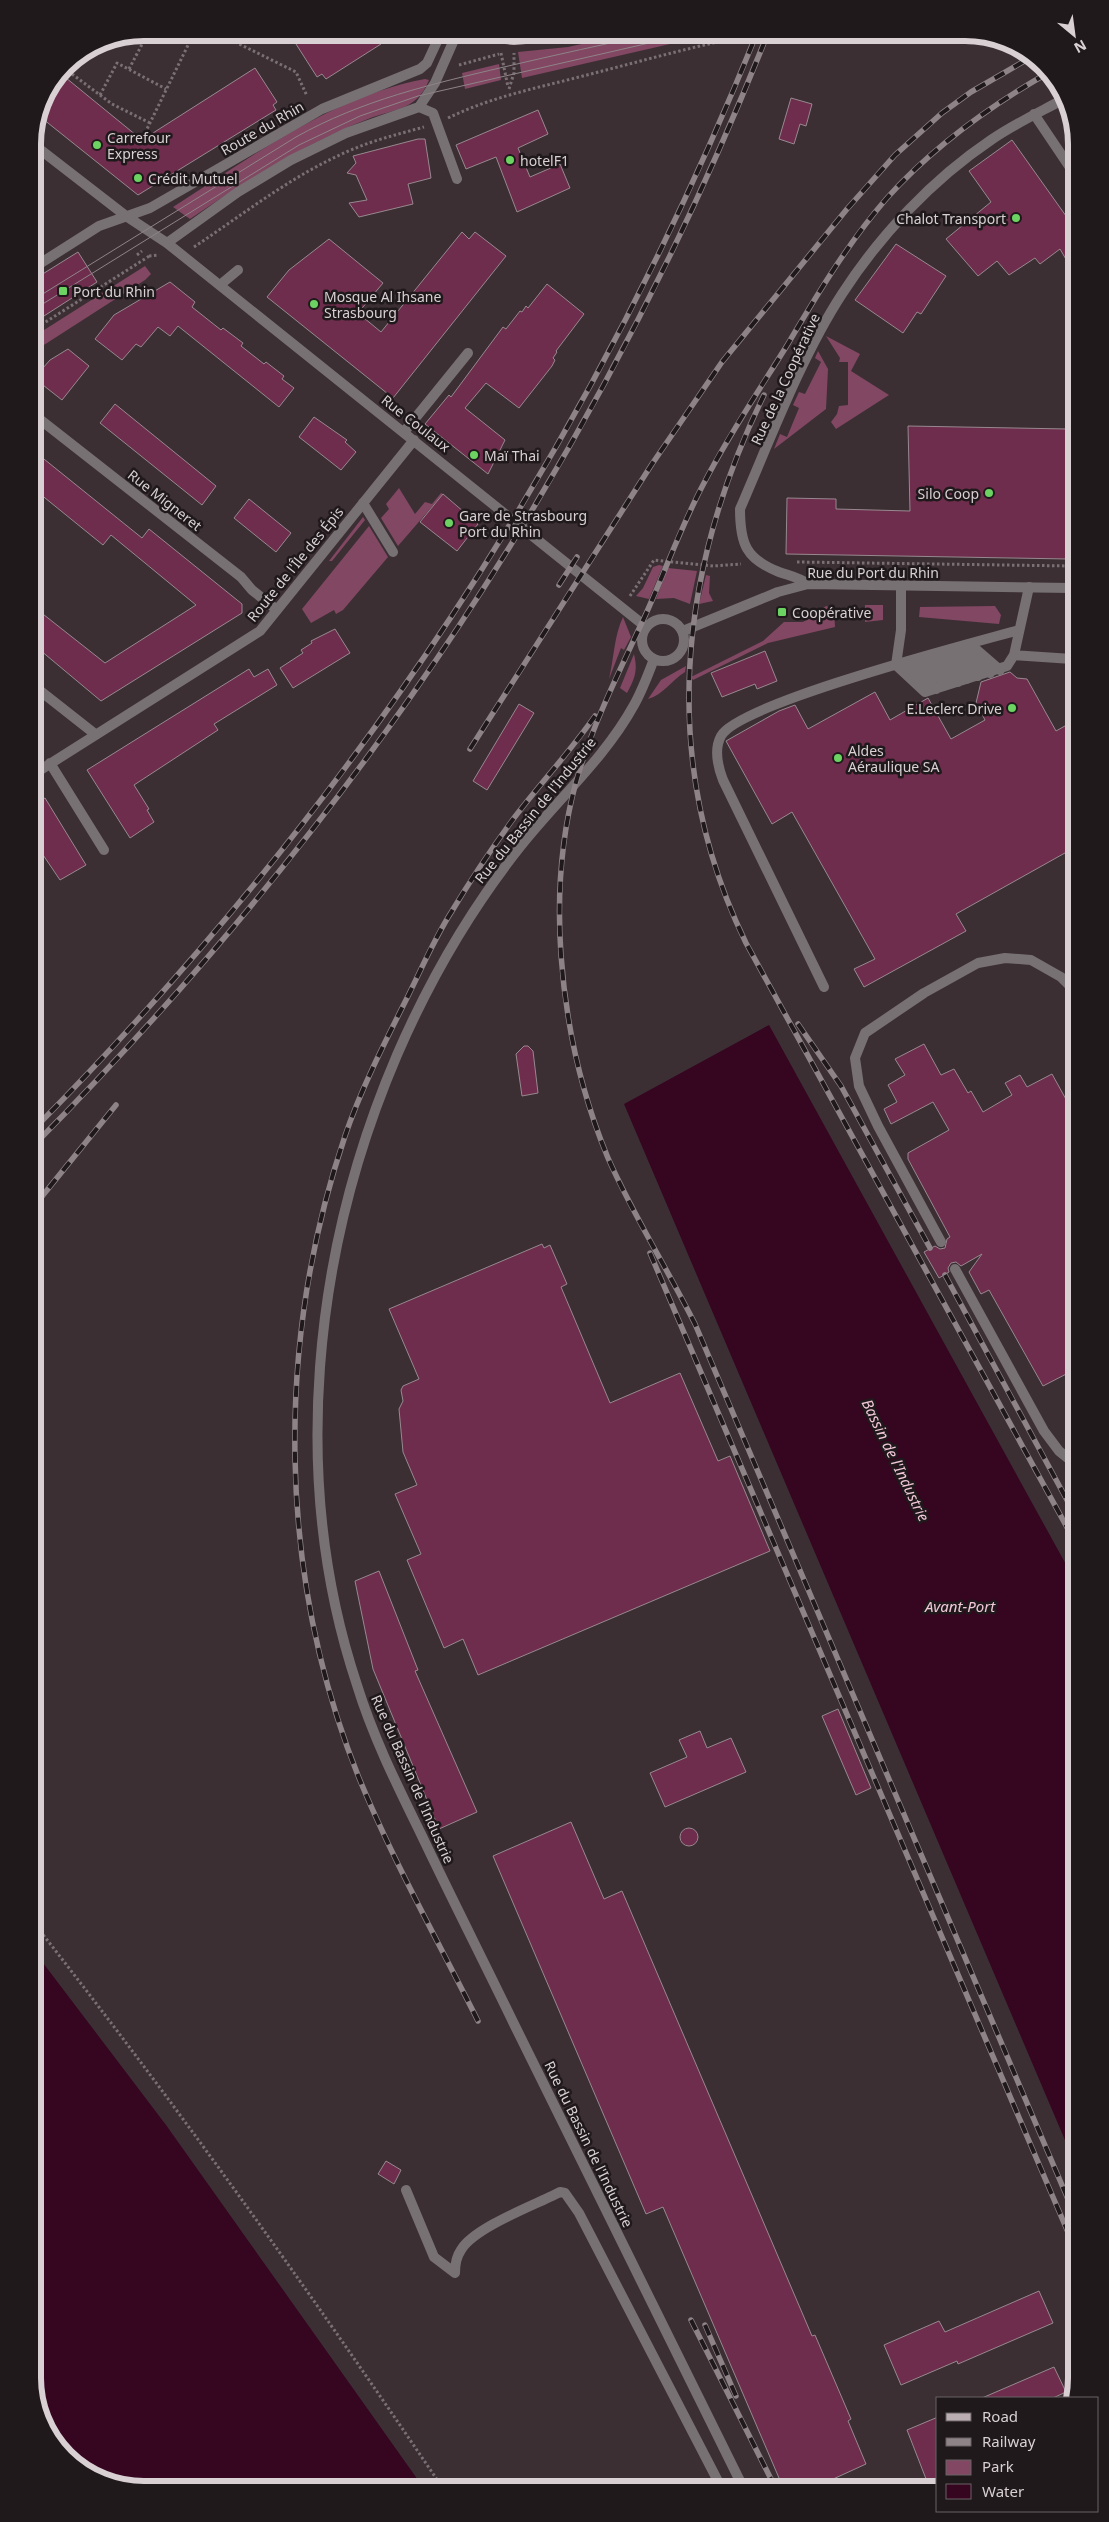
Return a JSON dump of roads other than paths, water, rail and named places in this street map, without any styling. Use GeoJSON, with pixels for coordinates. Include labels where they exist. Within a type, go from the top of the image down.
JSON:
{"type":"FeatureCollection","features":[{"type":"Feature","properties":{"kind":"street","name":"Route du Rhin"},"geometry":{"type":"LineString","coordinates":[[41,263],[99,226],[150,208],[322,110],[420,69],[427,63],[437,41]]}},
{"type":"Feature","properties":{"kind":"street"},"geometry":{"type":"LineString","coordinates":[[167,244],[238,192],[292,160],[346,133],[419,107],[435,83],[453,41]]}},
{"type":"Feature","properties":{"kind":"street","name":"Rue de la Coopérative"},"geometry":{"type":"LineString","coordinates":[[808,584],[797,577],[758,563],[750,553],[740,534],[740,509],[818,336],[842,294],[885,237],[944,176],[992,140],[1034,114],[1058,102]]}},
{"type":"Feature","properties":{"kind":"street"},"geometry":{"type":"LineString","coordinates":[[419,107],[433,113],[457,179]]}},
{"type":"Feature","properties":{"kind":"street"},"geometry":{"type":"LineString","coordinates":[[1034,114],[1068,164]]}},
{"type":"Feature","properties":{"kind":"street","name":"Rue Coulaux"},"geometry":{"type":"LineString","coordinates":[[41,150],[220,285],[646,627]]}},
{"type":"Feature","properties":{"kind":"street"},"geometry":{"type":"LineString","coordinates":[[220,285],[238,270]]}},
{"type":"Feature","properties":{"kind":"street"},"geometry":{"type":"LineString","coordinates":[[404,432],[468,353]]}},
{"type":"Feature","properties":{"kind":"street","name":"Rue Migneret"},"geometry":{"type":"LineString","coordinates":[[41,420],[241,577],[252,590],[277,610]]}},
{"type":"Feature","properties":{"kind":"street","name":"Route de l'Île des Épis"},"geometry":{"type":"LineString","coordinates":[[41,769],[260,631],[414,440]]}},
{"type":"Feature","properties":{"kind":"street"},"geometry":{"type":"LineString","coordinates":[[363,503],[393,552]]}},
{"type":"Feature","properties":{"kind":"street","name":"Rue du Port du Rhin"},"geometry":{"type":"LineString","coordinates":[[683,631],[778,592],[808,584],[1068,588]]}},
{"type":"Feature","properties":{"kind":"street"},"geometry":{"type":"LineString","coordinates":[[896,665],[901,630],[901,585]]}},
{"type":"Feature","properties":{"kind":"street"},"geometry":{"type":"LineString","coordinates":[[896,665],[925,692],[1000,670],[1012,661],[1029,587]]}},
{"type":"Feature","properties":{"kind":"street"},"geometry":{"type":"LineString","coordinates":[[666,618],[678,624],[683,631],[685,644],[676,658],[667,661],[654,659],[643,648],[642,636],[646,627],[654,620],[666,618]]}},
{"type":"Feature","properties":{"kind":"street"},"geometry":{"type":"LineString","coordinates":[[824,987],[723,780],[718,767],[718,749],[721,736],[731,725],[780,702],[912,660],[1019,630]]}},
{"type":"Feature","properties":{"kind":"street"},"geometry":{"type":"LineString","coordinates":[[970,644],[1000,670]]}},
{"type":"Feature","properties":{"kind":"street"},"geometry":{"type":"LineString","coordinates":[[959,647],[990,673]]}},
{"type":"Feature","properties":{"kind":"street"},"geometry":{"type":"LineString","coordinates":[[949,650],[978,676]]}},
{"type":"Feature","properties":{"kind":"street"},"geometry":{"type":"LineString","coordinates":[[938,653],[963,681]]}},
{"type":"Feature","properties":{"kind":"street"},"geometry":{"type":"LineString","coordinates":[[1014,655],[1068,659]]}},
{"type":"Feature","properties":{"kind":"street"},"geometry":{"type":"LineString","coordinates":[[927,656],[963,681]]}},
{"type":"Feature","properties":{"kind":"street","name":"Rue du Bassin de l'Industrie"},"geometry":{"type":"LineString","coordinates":[[654,659],[633,707],[576,783],[518,849],[451,947],[422,1000],[384,1086],[360,1154],[348,1196],[325,1317],[318,1434],[319,1486],[324,1542],[342,1634],[357,1687],[377,1739],[436,1866],[740,2481]]}},
{"type":"Feature","properties":{"kind":"street"},"geometry":{"type":"LineString","coordinates":[[912,660],[947,685]]}},
{"type":"Feature","properties":{"kind":"street"},"geometry":{"type":"LineString","coordinates":[[912,660],[936,689]]}},
{"type":"Feature","properties":{"kind":"street"},"geometry":{"type":"LineString","coordinates":[[41,692],[95,734]]}},
{"type":"Feature","properties":{"kind":"street"},"geometry":{"type":"LineString","coordinates":[[50,763],[104,850]]}},
{"type":"Feature","properties":{"kind":"street"},"geometry":{"type":"LineString","coordinates":[[941,1242],[878,1126],[859,1086],[855,1058],[865,1033],[924,993],[978,963],[1005,958],[1031,960],[1068,984]]}},
{"type":"Feature","properties":{"kind":"street"},"geometry":{"type":"LineString","coordinates":[[956,1269],[1044,1431],[1059,1451],[1068,1458]]}},
{"type":"Feature","properties":{"kind":"street"},"geometry":{"type":"LineString","coordinates":[[406,2190],[434,2257],[455,2273],[456,2260],[461,2249],[478,2233],[560,2192],[566,2193],[579,2213],[718,2481]]}},
{"type":"Feature","properties":{"kind":"water","name":"Avant-Port"},"geometry":{"type":"Polygon","coordinates":[[[769,1025],[1068,1568],[1068,2147],[624,1104],[769,1025]]]}},
{"type":"Feature","properties":{"kind":"water"},"geometry":{"type":"Polygon","coordinates":[[[41,1960],[166,2125],[419,2481],[137,2481],[105,2473],[81,2460],[59,2435],[47,2411],[41,2385],[41,1960]]]}},
{"type":"Feature","properties":{"kind":"tram line"},"geometry":{"type":"LineString","coordinates":[[41,295],[296,137],[346,113],[372,103],[450,80],[620,41]]}},
{"type":"Feature","properties":{"kind":"tram line"},"geometry":{"type":"LineString","coordinates":[[41,305],[299,145],[360,116],[418,96],[658,41]]}},
{"type":"Feature","properties":{"kind":"railway"},"geometry":{"type":"LineString","coordinates":[[41,1122],[150,1006],[257,881],[358,751],[451,617],[538,478],[618,335],[691,186],[754,41]]}},
{"type":"Feature","properties":{"kind":"railway"},"geometry":{"type":"LineString","coordinates":[[41,1138],[152,1020],[262,893],[364,762],[459,626],[547,486],[627,340],[701,189],[765,41]]}},
{"type":"Feature","properties":{"kind":"railway"},"geometry":{"type":"LineString","coordinates":[[470,749],[652,464],[722,362],[847,209],[895,155],[942,113],[971,92],[1025,60]]}},
{"type":"Feature","properties":{"kind":"railway"},"geometry":{"type":"LineString","coordinates":[[1042,76],[982,115],[942,145],[905,179],[872,215],[833,270],[723,448],[688,516],[590,740],[576,782],[567,824],[561,868],[560,933],[563,981],[576,1058],[590,1109],[608,1158],[628,1200],[695,1324],[1068,2199]]}},
{"type":"Feature","properties":{"kind":"railway"},"geometry":{"type":"LineString","coordinates":[[764,395],[735,462],[713,530],[697,598],[690,668],[690,737],[700,806],[718,875],[746,943],[1068,1529]]}},
{"type":"Feature","properties":{"kind":"railway"},"geometry":{"type":"LineString","coordinates":[[559,585],[577,557]]}},
{"type":"Feature","properties":{"kind":"railway"},"geometry":{"type":"LineString","coordinates":[[478,2021],[372,1809],[359,1778],[332,1700],[312,1621],[300,1540],[295,1458],[297,1376],[306,1295],[322,1215],[351,1118],[381,1050],[433,944],[480,866],[511,822],[595,716]]}},
{"type":"Feature","properties":{"kind":"railway"},"geometry":{"type":"LineString","coordinates":[[798,1024],[841,1086],[930,1248]]}},
{"type":"Feature","properties":{"kind":"railway"},"geometry":{"type":"LineString","coordinates":[[41,1198],[116,1105]]}},
{"type":"Feature","properties":{"kind":"railway"},"geometry":{"type":"LineString","coordinates":[[650,1253],[1068,2232]]}},
{"type":"Feature","properties":{"kind":"railway"},"geometry":{"type":"LineString","coordinates":[[945,1275],[1068,1502]]}},
{"type":"Feature","properties":{"kind":"railway"},"geometry":{"type":"LineString","coordinates":[[691,2320],[772,2481]]}},
{"type":"Feature","properties":{"kind":"railway"},"geometry":{"type":"LineString","coordinates":[[705,2325],[736,2396]]}},
{"type":"Feature","properties":{"kind":"place","name":"Carrefour Express"},"geometry":{"type":"Point","coordinates":[97,145]}},
{"type":"Feature","properties":{"kind":"place","name":"hotelF1"},"geometry":{"type":"Point","coordinates":[510,160]}},
{"type":"Feature","properties":{"kind":"place","name":"Crédit Mutuel"},"geometry":{"type":"Point","coordinates":[138,178]}},
{"type":"Feature","properties":{"kind":"place","name":"Chalot Transport"},"geometry":{"type":"Point","coordinates":[1016,218]}},
{"type":"Feature","properties":{"kind":"place","name":"Port du Rhin"},"geometry":{"type":"Point","coordinates":[63,291]}},
{"type":"Feature","properties":{"kind":"place","name":"Mosque Al Ihsane Strasbourg"},"geometry":{"type":"Point","coordinates":[314,304]}},
{"type":"Feature","properties":{"kind":"place","name":"Maï Thai"},"geometry":{"type":"Point","coordinates":[474,455]}},
{"type":"Feature","properties":{"kind":"place","name":"Silo Coop"},"geometry":{"type":"Point","coordinates":[989,493]}},
{"type":"Feature","properties":{"kind":"place","name":"Gare de Strasbourg Port du Rhin"},"geometry":{"type":"Point","coordinates":[449,523]}},
{"type":"Feature","properties":{"kind":"place","name":"Coopérative"},"geometry":{"type":"Point","coordinates":[782,612]}},
{"type":"Feature","properties":{"kind":"place","name":"E.Leclerc Drive"},"geometry":{"type":"Point","coordinates":[1012,708]}},
{"type":"Feature","properties":{"kind":"place","name":"Aldes Aéraulique SA"},"geometry":{"type":"Point","coordinates":[838,758]}},
{"type":"Feature","properties":{"kind":"water label","name":"Bassin de l'Industrie"},"geometry":{"type":"Point","coordinates":[896,1460]}}]}
